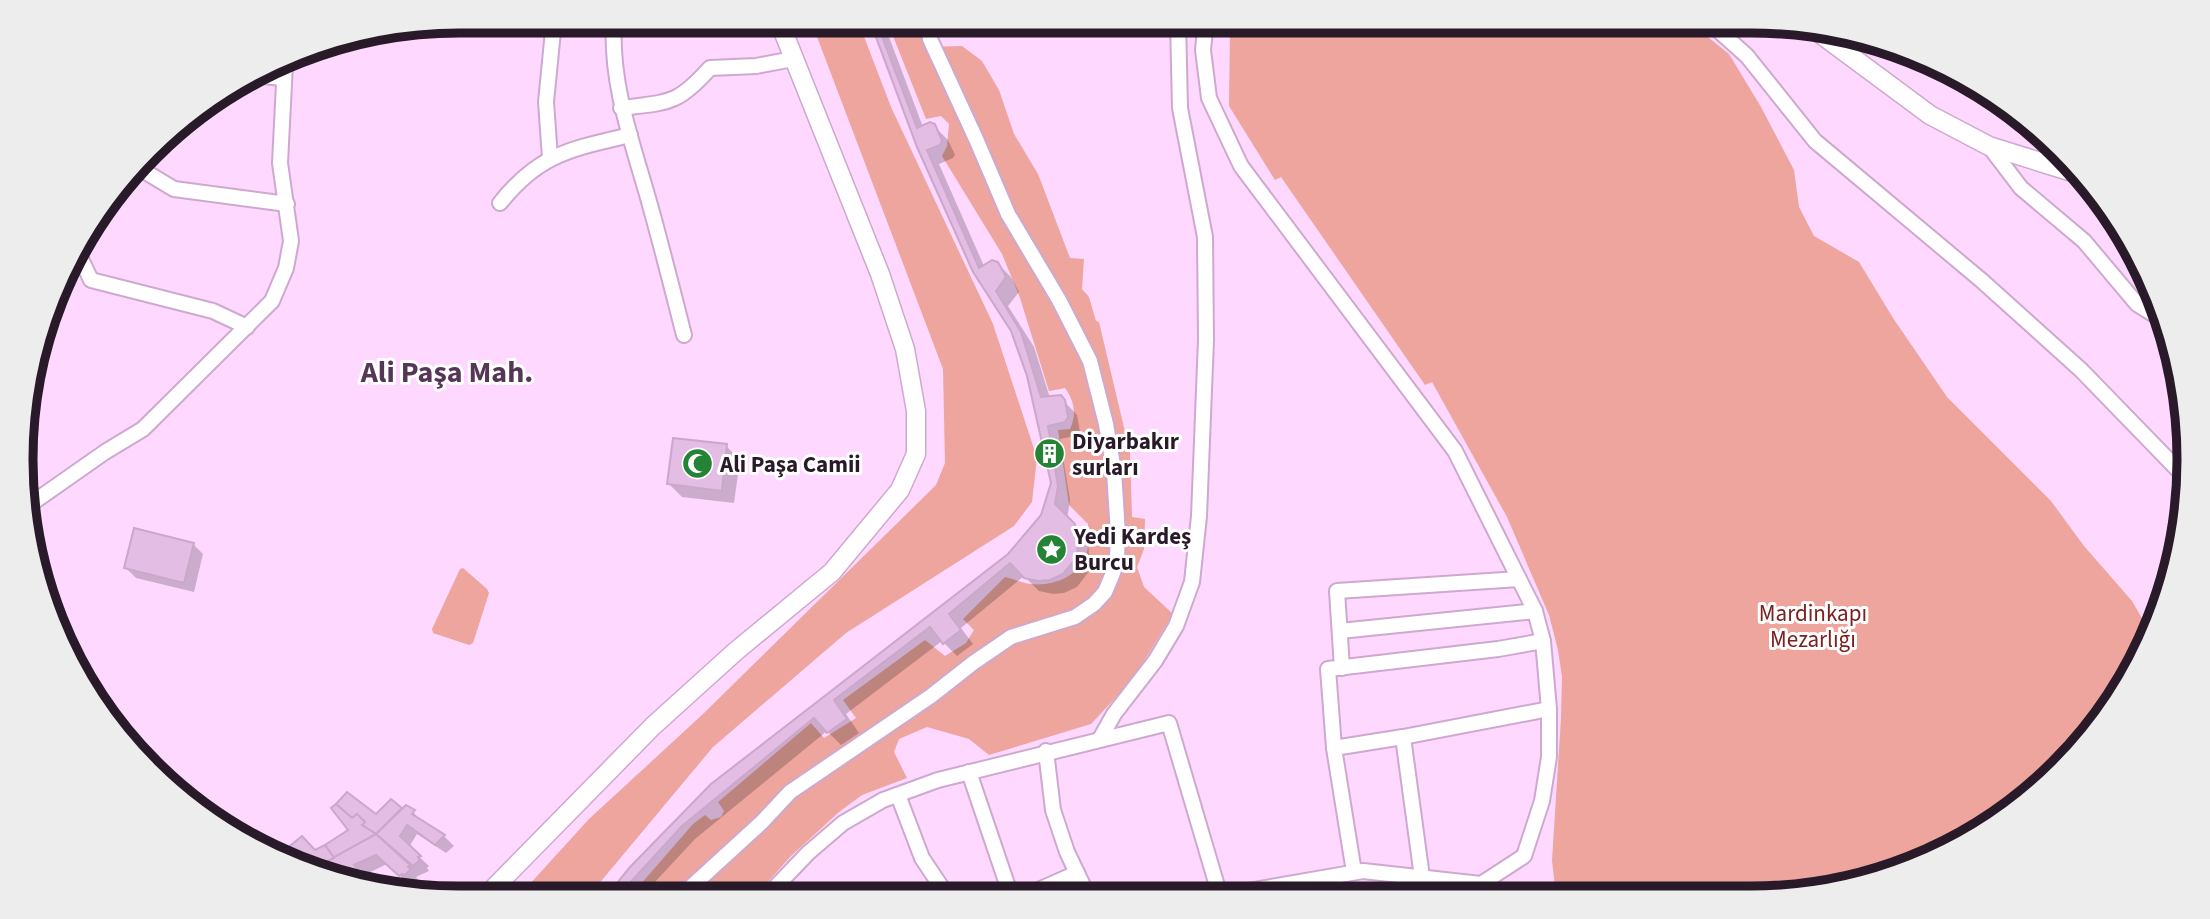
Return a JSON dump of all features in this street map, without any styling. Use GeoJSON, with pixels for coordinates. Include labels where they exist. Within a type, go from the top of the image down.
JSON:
{"type":"FeatureCollection","features":[{"type":"Feature","properties":{"kind":"street"},"geometry":{"type":"LineString","coordinates":[[550,158],[546,103],[553,33]]}},
{"type":"Feature","properties":{"kind":"street"},"geometry":{"type":"LineString","coordinates":[[614,33],[621,108],[684,335]]}},
{"type":"Feature","properties":{"kind":"street"},"geometry":{"type":"LineString","coordinates":[[496,886],[653,726],[736,651],[832,572],[900,490],[916,454],[916,411],[905,349],[880,274],[783,33]]}},
{"type":"Feature","properties":{"kind":"street"},"geometry":{"type":"LineString","coordinates":[[692,886],[762,822],[790,792],[931,696],[1011,637],[1075,617],[1105,592],[1113,573],[1118,534],[1114,471],[1106,424],[1090,361],[1059,300],[1008,214],[930,33]]}},
{"type":"Feature","properties":{"kind":"street"},"geometry":{"type":"LineString","coordinates":[[1100,739],[1114,714],[1155,661],[1176,626],[1192,582],[1201,495],[1206,340],[1205,237],[1180,108],[1178,33]]}},
{"type":"Feature","properties":{"kind":"street"},"geometry":{"type":"LineString","coordinates":[[1205,33],[1203,50],[1209,98],[1241,166],[1455,451],[1535,611],[1543,641],[1549,709],[1549,757],[1542,801],[1524,856],[1484,886]]}},
{"type":"Feature","properties":{"kind":"street"},"geometry":{"type":"LineString","coordinates":[[1721,33],[1747,56],[1815,141],[1981,280],[2081,370],[2177,469]]}},
{"type":"Feature","properties":{"kind":"street"},"geometry":{"type":"LineString","coordinates":[[1829,40],[1930,115],[1989,146],[2062,169]]}},
{"type":"Feature","properties":{"kind":"street"},"geometry":{"type":"LineString","coordinates":[[621,108],[669,102],[683,95],[710,68],[756,66],[793,59]]}},
{"type":"Feature","properties":{"kind":"street"},"geometry":{"type":"LineString","coordinates":[[35,501],[143,429],[272,301],[286,268],[291,241],[279,163],[284,71]]}},
{"type":"Feature","properties":{"kind":"street"},"geometry":{"type":"LineString","coordinates":[[500,202],[509,191],[550,158],[565,151],[630,135]]}},
{"type":"Feature","properties":{"kind":"street"},"geometry":{"type":"LineString","coordinates":[[1989,146],[2021,188],[2084,241],[2137,304],[2150,312]]}},
{"type":"Feature","properties":{"kind":"street"},"geometry":{"type":"LineString","coordinates":[[145,172],[174,189],[287,204]]}},
{"type":"Feature","properties":{"kind":"street"},"geometry":{"type":"LineString","coordinates":[[82,261],[92,280],[212,311],[247,327]]}},
{"type":"Feature","properties":{"kind":"street"},"geometry":{"type":"LineString","coordinates":[[1342,668],[1337,591],[1519,579]]}},
{"type":"Feature","properties":{"kind":"street"},"geometry":{"type":"LineString","coordinates":[[1339,631],[1535,611]]}},
{"type":"Feature","properties":{"kind":"street"},"geometry":{"type":"LineString","coordinates":[[1354,872],[1334,748],[1328,669],[1498,649],[1543,641]]}},
{"type":"Feature","properties":{"kind":"street"},"geometry":{"type":"LineString","coordinates":[[1334,748],[1549,709]]}},
{"type":"Feature","properties":{"kind":"street"},"geometry":{"type":"LineString","coordinates":[[776,886],[808,853],[843,823],[898,794],[938,780],[1046,751],[1169,723],[1216,886]]}},
{"type":"Feature","properties":{"kind":"street"},"geometry":{"type":"LineString","coordinates":[[1403,737],[1422,877]]}},
{"type":"Feature","properties":{"kind":"street"},"geometry":{"type":"LineString","coordinates":[[1046,751],[1053,810],[1083,886]]}},
{"type":"Feature","properties":{"kind":"street"},"geometry":{"type":"LineString","coordinates":[[969,772],[1007,886]]}},
{"type":"Feature","properties":{"kind":"street"},"geometry":{"type":"LineString","coordinates":[[898,794],[922,858],[941,886]]}},
{"type":"Feature","properties":{"kind":"street"},"geometry":{"type":"LineString","coordinates":[[1311,886],[1363,870],[1422,877],[1461,886]]}},
{"type":"Feature","properties":{"kind":"street"},"geometry":{"type":"LineString","coordinates":[[1048,886],[1077,873]]}},
{"type":"Feature","properties":{"kind":"green space"},"geometry":{"type":"Polygon","coordinates":[[[816,33],[863,33],[891,107],[993,324],[1037,458],[1032,502],[1014,526],[846,633],[713,747],[597,886],[528,886],[589,819],[703,714],[936,485],[945,463],[943,369],[816,33]]]}},
{"type":"Feature","properties":{"kind":"green space"},"geometry":{"type":"Polygon","coordinates":[[[892,33],[924,33],[925,47],[962,46],[982,61],[999,90],[1014,134],[1038,174],[1070,258],[1084,259],[1082,289],[1089,297],[1096,321],[1099,322],[1130,453],[1132,517],[1145,519],[1144,549],[1137,567],[1144,587],[1173,614],[1133,679],[1091,724],[989,755],[969,739],[927,727],[899,739],[894,752],[907,778],[862,795],[839,812],[791,856],[764,886],[639,886],[693,824],[705,815],[711,820],[721,817],[724,811],[718,802],[811,723],[824,738],[856,718],[843,700],[925,640],[945,656],[966,643],[974,630],[963,619],[1005,577],[1031,584],[1050,583],[1076,571],[1086,556],[1088,524],[1069,505],[1058,430],[1070,429],[1074,413],[1071,398],[1065,388],[1049,391],[1020,298],[1002,254],[942,156],[947,146],[949,124],[941,116],[926,119],[892,33]]]}},
{"type":"Feature","properties":{"kind":"green space","name":"Mardinkapı Mezarlığı"},"geometry":{"type":"Polygon","coordinates":[[[1230,33],[1703,33],[1729,54],[1761,107],[1794,170],[1799,207],[1814,236],[1859,262],[1947,397],[2051,501],[2084,546],[2132,601],[2144,622],[2120,673],[2105,696],[2071,741],[2010,798],[1964,829],[1888,863],[1834,878],[1778,885],[1555,886],[1552,861],[1562,677],[1549,615],[1507,517],[1432,382],[1425,385],[1281,177],[1275,180],[1229,106],[1230,33]]]}},
{"type":"Feature","properties":{"kind":"green space"},"geometry":{"type":"Polygon","coordinates":[[[463,568],[489,593],[473,643],[469,645],[433,633],[432,629],[460,569],[463,568]]]}},
{"type":"Feature","properties":{"kind":"building","name":"Diyarbakır surları"},"geometry":{"type":"Polygon","coordinates":[[[874,33],[881,33],[917,128],[930,122],[935,124],[942,141],[940,145],[927,150],[979,268],[992,260],[998,262],[1006,277],[996,291],[1021,332],[1041,397],[1061,395],[1065,400],[1068,417],[1065,422],[1048,426],[1058,486],[1055,504],[1075,524],[1078,556],[1063,574],[1050,580],[1024,578],[1010,563],[949,614],[961,630],[943,644],[930,627],[834,700],[847,719],[827,733],[814,718],[682,826],[627,886],[615,886],[711,784],[1008,554],[1041,515],[1051,483],[1027,376],[1011,331],[973,272],[917,147],[874,33]]]}},
{"type":"Feature","properties":{"kind":"building","name":"Ali Paşa Camii"},"geometry":{"type":"Polygon","coordinates":[[[673,438],[727,444],[722,491],[667,484],[673,438]]]}},
{"type":"Feature","properties":{"kind":"building"},"geometry":{"type":"Polygon","coordinates":[[[134,528],[194,543],[184,583],[124,568],[134,528]]]}},
{"type":"Feature","properties":{"kind":"building"},"geometry":{"type":"Polygon","coordinates":[[[347,792],[376,814],[391,799],[402,808],[376,834],[362,825],[365,822],[357,814],[352,818],[336,804],[347,792]]]}},
{"type":"Feature","properties":{"kind":"building"},"geometry":{"type":"Polygon","coordinates":[[[336,804],[352,818],[357,814],[365,822],[362,825],[376,834],[334,858],[325,845],[348,830],[331,808],[336,804]]]}},
{"type":"Feature","properties":{"kind":"building"},"geometry":{"type":"Polygon","coordinates":[[[406,805],[415,810],[412,814],[445,835],[435,845],[407,825],[400,836],[421,856],[413,866],[376,834],[406,805]]]}},
{"type":"Feature","properties":{"kind":"building"},"geometry":{"type":"Polygon","coordinates":[[[376,834],[410,865],[408,867],[411,869],[405,875],[399,876],[376,855],[354,865],[361,874],[331,866],[327,861],[376,834]]]}},
{"type":"Feature","properties":{"kind":"building"},"geometry":{"type":"Polygon","coordinates":[[[302,836],[315,850],[325,845],[334,858],[323,863],[286,849],[302,836]]]}},
{"type":"Feature","properties":{"kind":"place","name":"Diyarbakır surları"},"geometry":{"type":"Point","coordinates":[1049,454]}},
{"type":"Feature","properties":{"kind":"place","name":"Ali Paşa Camii"},"geometry":{"type":"Point","coordinates":[697,464]}},
{"type":"Feature","properties":{"kind":"place","name":"Yedi Kardeş Burcu"},"geometry":{"type":"Point","coordinates":[1051,549]}},
{"type":"Feature","properties":{"kind":"district","name":"Ali Paşa Mah."},"geometry":{"type":"Point","coordinates":[447,372]}}]}
